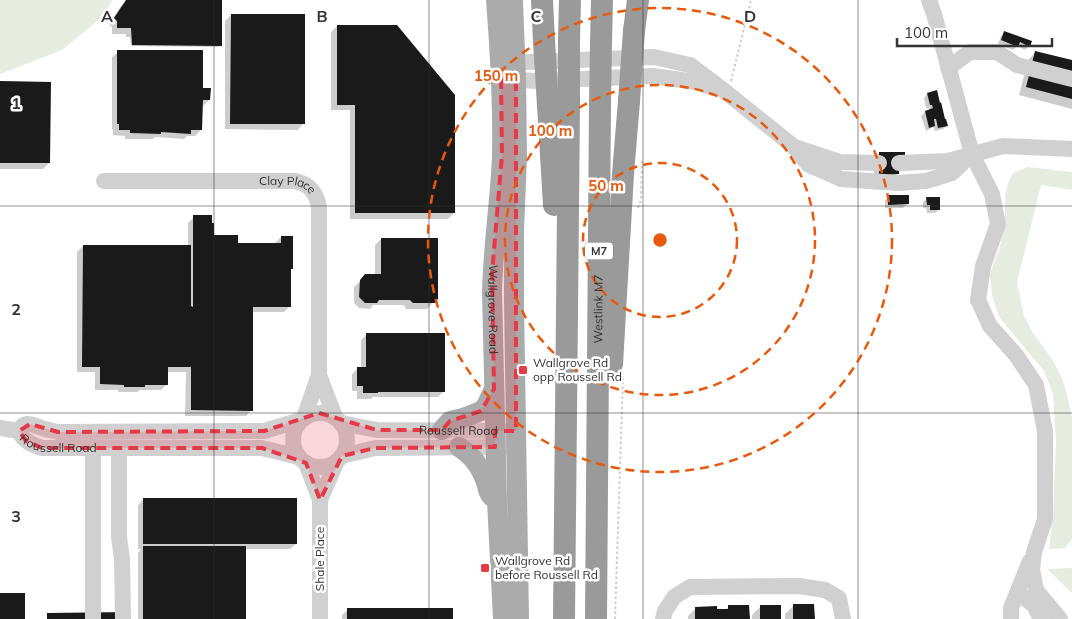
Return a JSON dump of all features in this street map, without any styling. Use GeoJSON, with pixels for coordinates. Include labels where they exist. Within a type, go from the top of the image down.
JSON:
{"type":"FeatureCollection","features":[{"type":"Feature","properties":{"kind":"highway"},"geometry":{"type":"LineString","coordinates":[[542,0],[544,41],[558,105]]}},
{"type":"Feature","properties":{"kind":"highway"},"geometry":{"type":"LineString","coordinates":[[558,105],[569,41],[570,0]]}},
{"type":"Feature","properties":{"kind":"highway","name":"Westlink M7"},"geometry":{"type":"LineString","coordinates":[[596,619],[602,0]]}},
{"type":"Feature","properties":{"kind":"highway","name":"M7"},"geometry":{"type":"LineString","coordinates":[[598,398],[611,386],[622,184],[638,0]]}},
{"type":"Feature","properties":{"kind":"highway","name":"M7"},"geometry":{"type":"LineString","coordinates":[[558,105],[556,232],[567,243],[564,619]]}},
{"type":"Feature","properties":{"kind":"main road","name":"Wallgrove Road"},"geometry":{"type":"LineString","coordinates":[[496,0],[508,71],[517,157],[514,302],[519,619]]}},
{"type":"Feature","properties":{"kind":"main road","name":"Wallgrove Road"},"geometry":{"type":"LineString","coordinates":[[503,619],[495,439],[492,274],[513,0]]}},
{"type":"Feature","properties":{"kind":"main road"},"geometry":{"type":"LineString","coordinates":[[442,430],[450,421],[476,414],[483,409],[494,390]]}},
{"type":"Feature","properties":{"kind":"main road"},"geometry":{"type":"LineString","coordinates":[[459,447],[470,454],[475,460],[482,472],[488,494],[497,501]]}},
{"type":"Feature","properties":{"kind":"street"},"geometry":{"type":"LineString","coordinates":[[929,0],[972,154],[992,194],[998,224],[983,266],[978,300],[990,326],[1016,355],[1036,385],[1045,431],[1045,519],[1034,552],[1011,608],[1010,619]]}},
{"type":"Feature","properties":{"kind":"street"},"geometry":{"type":"LineString","coordinates":[[948,68],[970,52],[996,52],[1017,65],[1072,79]]}},
{"type":"Feature","properties":{"kind":"street"},"geometry":{"type":"LineString","coordinates":[[508,71],[654,57],[690,65],[727,92],[793,146],[809,165],[840,179],[898,183],[926,181],[952,173],[972,154]]}},
{"type":"Feature","properties":{"kind":"street"},"geometry":{"type":"LineString","coordinates":[[793,146],[840,162],[879,163]]}},
{"type":"Feature","properties":{"kind":"street"},"geometry":{"type":"LineString","coordinates":[[899,164],[948,161],[1003,146],[1072,149]]}},
{"type":"Feature","properties":{"kind":"street","name":"Clay Place"},"geometry":{"type":"LineString","coordinates":[[104,181],[294,181],[308,186],[315,194],[319,208],[319,375],[303,419]]}},
{"type":"Feature","properties":{"kind":"street","name":"Clay Place"},"geometry":{"type":"LineString","coordinates":[[319,375],[338,420]]}},
{"type":"Feature","properties":{"kind":"street"},"geometry":{"type":"LineString","coordinates":[[319,413],[327,414],[338,420],[345,429],[347,436],[346,449],[339,458],[329,465],[322,467],[313,466],[303,460],[293,445],[297,425],[303,419],[311,414],[319,413]]}},
{"type":"Feature","properties":{"kind":"street","name":"Roussell Road"},"geometry":{"type":"LineString","coordinates":[[303,419],[264,431],[58,432],[30,424],[23,425],[19,431],[26,441],[42,448],[262,448],[303,460]]}},
{"type":"Feature","properties":{"kind":"street","name":"Roussell Road"},"geometry":{"type":"LineString","coordinates":[[338,420],[377,430],[442,430],[495,439],[517,439]]}},
{"type":"Feature","properties":{"kind":"street"},"geometry":{"type":"LineString","coordinates":[[0,428],[19,431]]}},
{"type":"Feature","properties":{"kind":"street","name":"Roussell Road"},"geometry":{"type":"LineString","coordinates":[[339,458],[375,448],[459,447],[495,439]]}},
{"type":"Feature","properties":{"kind":"street"},"geometry":{"type":"LineString","coordinates":[[93,448],[93,619]]}},
{"type":"Feature","properties":{"kind":"street"},"geometry":{"type":"LineString","coordinates":[[119,448],[118,538],[122,559],[123,619]]}},
{"type":"Feature","properties":{"kind":"street","name":"Shale Place"},"geometry":{"type":"LineString","coordinates":[[320,500],[339,458]]}},
{"type":"Feature","properties":{"kind":"street","name":"Shale Place"},"geometry":{"type":"LineString","coordinates":[[303,460],[320,500],[320,619]]}},
{"type":"Feature","properties":{"kind":"street"},"geometry":{"type":"LineString","coordinates":[[1034,552],[1032,569],[1036,590],[1060,619]]}},
{"type":"Feature","properties":{"kind":"street"},"geometry":{"type":"LineString","coordinates":[[663,619],[665,611],[674,597],[690,588],[799,586],[825,590],[839,598],[843,619]]}},
{"type":"Feature","properties":{"kind":"street"},"geometry":{"type":"LineString","coordinates":[[1018,593],[1034,605],[1041,619]]}},
{"type":"Feature","properties":{"kind":"path"},"geometry":{"type":"LineString","coordinates":[[727,92],[751,0]]}},
{"type":"Feature","properties":{"kind":"highlighted area"},"geometry":{"type":"Polygon","coordinates":[[[501,79],[516,80],[516,431],[495,431],[495,447],[375,448],[342,456],[320,500],[306,463],[262,448],[42,448],[26,441],[19,431],[30,424],[58,432],[264,431],[319,413],[377,430],[442,430],[450,421],[481,411],[494,389],[492,274],[502,155],[501,79]]]}},
{"type":"Feature","properties":{"kind":"shaded area"},"geometry":{"type":"Polygon","coordinates":[[[0,0],[113,0],[100,19],[62,50],[0,74],[0,0]]]}},
{"type":"Feature","properties":{"kind":"shaded area"},"geometry":{"type":"Polygon","coordinates":[[[1028,167],[1072,172],[1072,190],[1041,185],[1017,282],[1024,316],[1062,378],[1072,418],[1072,539],[1065,548],[1049,549],[1053,515],[1056,441],[1053,394],[1044,371],[999,317],[992,295],[990,274],[1005,226],[1005,195],[1008,183],[1013,173],[1028,167]]]}},
{"type":"Feature","properties":{"kind":"shaded area"},"geometry":{"type":"Polygon","coordinates":[[[1072,568],[1072,593],[1047,569],[1072,568]]]}},
{"type":"Feature","properties":{"kind":"building"},"geometry":{"type":"Polygon","coordinates":[[[126,0],[222,0],[222,46],[132,45],[131,28],[117,28],[117,21],[114,18],[126,0]]]}},
{"type":"Feature","properties":{"kind":"building"},"geometry":{"type":"Polygon","coordinates":[[[231,14],[305,14],[305,124],[230,124],[231,14]]]}},
{"type":"Feature","properties":{"kind":"building"},"geometry":{"type":"Polygon","coordinates":[[[337,25],[397,25],[455,95],[455,213],[355,213],[355,105],[337,105],[337,25]]]}},
{"type":"Feature","properties":{"kind":"building"},"geometry":{"type":"Polygon","coordinates":[[[1004,31],[1032,41],[1030,47],[1020,42],[1018,47],[1001,40],[1004,31]]]}},
{"type":"Feature","properties":{"kind":"building"},"geometry":{"type":"Polygon","coordinates":[[[117,50],[203,50],[203,88],[211,88],[210,100],[203,100],[202,130],[191,130],[191,134],[161,132],[161,134],[130,133],[130,130],[119,130],[119,124],[117,124],[117,50]]]}},
{"type":"Feature","properties":{"kind":"building"},"geometry":{"type":"Polygon","coordinates":[[[1035,51],[1072,60],[1072,99],[1026,87],[1035,51]]]}},
{"type":"Feature","properties":{"kind":"building"},"geometry":{"type":"Polygon","coordinates":[[[0,81],[51,82],[50,163],[0,163],[0,81]]]}},
{"type":"Feature","properties":{"kind":"building"},"geometry":{"type":"Polygon","coordinates":[[[937,90],[948,126],[938,128],[936,119],[934,119],[935,126],[929,128],[925,111],[933,108],[930,105],[927,93],[937,90]]]}},
{"type":"Feature","properties":{"kind":"building"},"geometry":{"type":"Polygon","coordinates":[[[879,152],[905,152],[905,162],[899,162],[899,174],[879,175],[879,152]]]}},
{"type":"Feature","properties":{"kind":"building"},"geometry":{"type":"Polygon","coordinates":[[[888,195],[909,195],[909,204],[888,205],[888,195]]]}},
{"type":"Feature","properties":{"kind":"building"},"geometry":{"type":"Polygon","coordinates":[[[926,197],[940,197],[940,210],[930,210],[926,197]]]}},
{"type":"Feature","properties":{"kind":"building"},"geometry":{"type":"Polygon","coordinates":[[[193,215],[212,215],[214,235],[238,235],[238,243],[281,243],[281,236],[293,236],[291,307],[253,307],[253,411],[191,410],[191,367],[168,367],[168,385],[124,387],[124,385],[100,384],[100,367],[82,367],[83,245],[191,245],[191,306],[193,307],[193,215]]]}},
{"type":"Feature","properties":{"kind":"building"},"geometry":{"type":"Polygon","coordinates":[[[381,238],[438,238],[438,299],[435,303],[413,303],[410,300],[379,300],[377,303],[365,303],[359,297],[360,280],[365,274],[381,274],[381,238]]]}},
{"type":"Feature","properties":{"kind":"building"},"geometry":{"type":"Polygon","coordinates":[[[366,333],[445,333],[445,392],[363,393],[363,386],[357,386],[357,367],[366,367],[366,333]]]}},
{"type":"Feature","properties":{"kind":"building"},"geometry":{"type":"Polygon","coordinates":[[[143,498],[297,498],[297,544],[143,544],[143,498]]]}},
{"type":"Feature","properties":{"kind":"building"},"geometry":{"type":"Polygon","coordinates":[[[143,546],[246,546],[246,619],[143,619],[143,546]]]}},
{"type":"Feature","properties":{"kind":"building"},"geometry":{"type":"Polygon","coordinates":[[[0,593],[25,593],[25,619],[0,619],[0,593]]]}},
{"type":"Feature","properties":{"kind":"building"},"geometry":{"type":"Polygon","coordinates":[[[793,604],[814,604],[815,619],[793,619],[793,604]]]}},
{"type":"Feature","properties":{"kind":"building"},"geometry":{"type":"Polygon","coordinates":[[[728,605],[749,605],[750,619],[695,619],[695,607],[717,606],[717,609],[728,609],[728,605]]]}},
{"type":"Feature","properties":{"kind":"building"},"geometry":{"type":"Polygon","coordinates":[[[760,605],[781,605],[781,619],[760,619],[760,605]]]}},
{"type":"Feature","properties":{"kind":"building"},"geometry":{"type":"Polygon","coordinates":[[[347,608],[453,608],[453,619],[347,619],[347,608]]]}},
{"type":"Feature","properties":{"kind":"building"},"geometry":{"type":"Polygon","coordinates":[[[129,612],[129,619],[47,619],[47,613],[129,612]]]}},
{"type":"Feature","properties":{"kind":"place","name":"Wallgrove Rd opp Roussell Rd"},"geometry":{"type":"Point","coordinates":[523,370]}},
{"type":"Feature","properties":{"kind":"place","name":"Wallgrove Rd before Roussell Rd"},"geometry":{"type":"Point","coordinates":[485,568]}}]}
